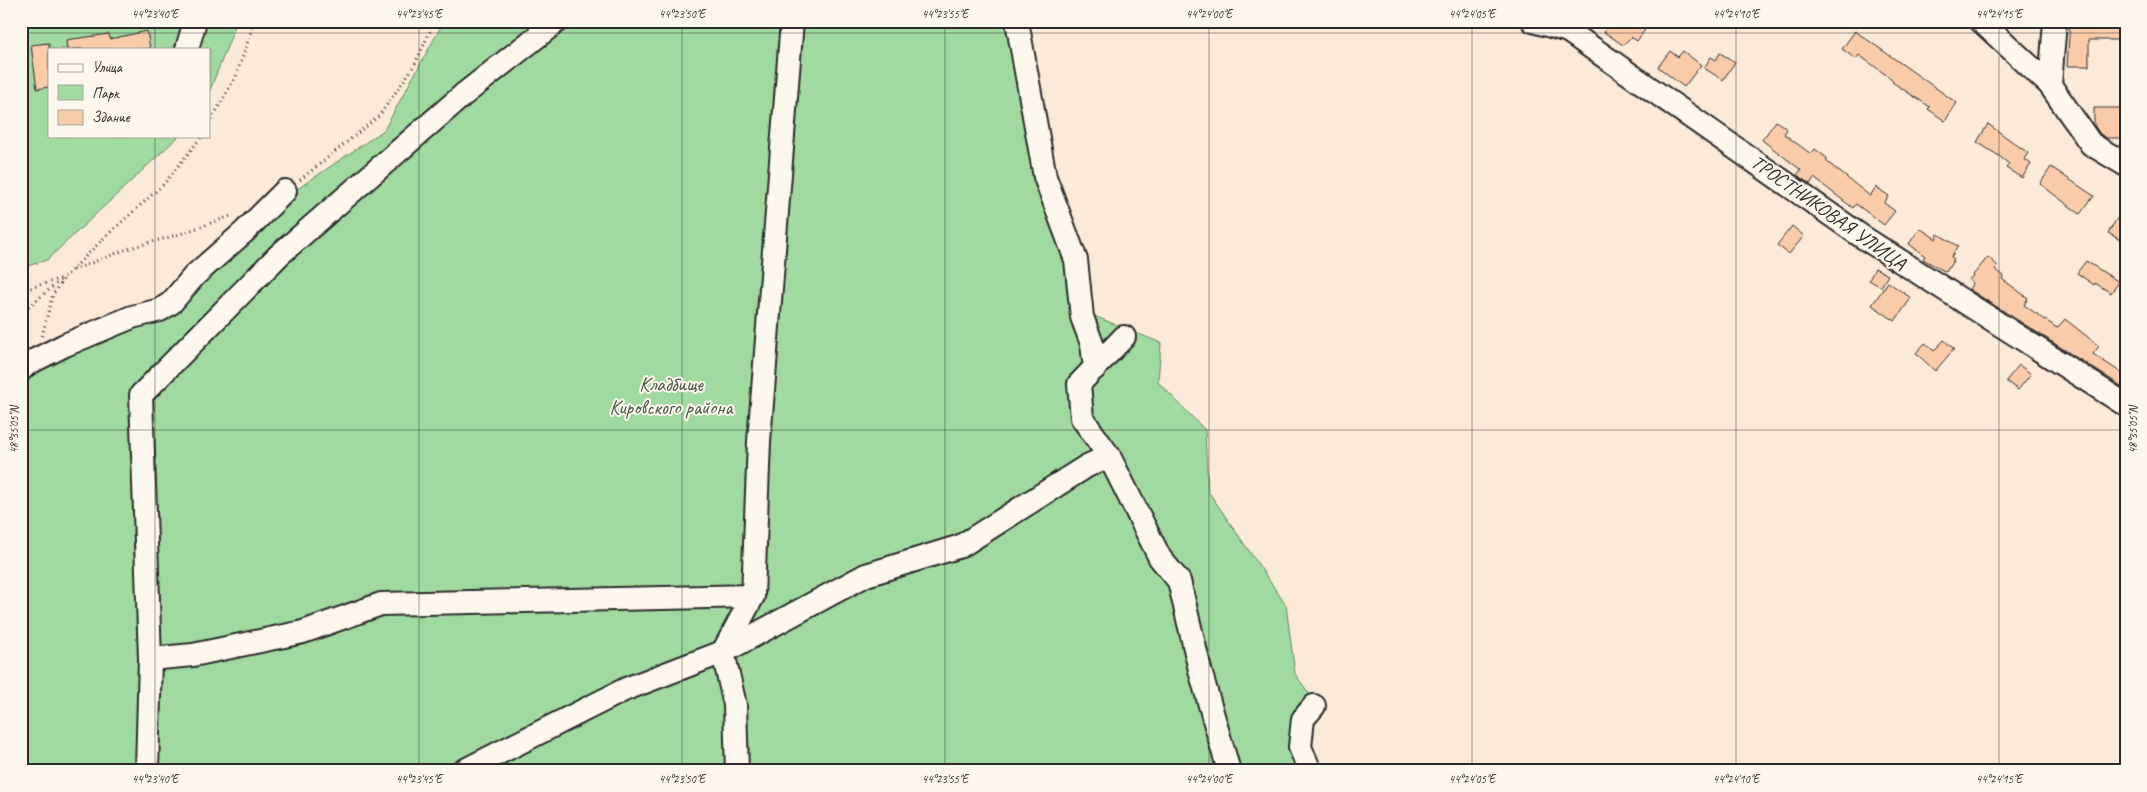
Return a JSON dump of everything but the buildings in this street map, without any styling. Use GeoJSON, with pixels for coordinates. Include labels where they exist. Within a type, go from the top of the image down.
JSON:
{"type":"FeatureCollection","features":[{"type":"Feature","properties":{"kind":"street"},"geometry":{"type":"LineString","coordinates":[[187,48],[195,21]]}},
{"type":"Feature","properties":{"kind":"street"},"geometry":{"type":"LineString","coordinates":[[147,771],[150,659],[142,395],[279,255],[462,95],[557,21]]}},
{"type":"Feature","properties":{"kind":"street"},"geometry":{"type":"LineString","coordinates":[[737,771],[735,705],[723,652],[752,596],[759,441],[792,21]]}},
{"type":"Feature","properties":{"kind":"street"},"geometry":{"type":"LineString","coordinates":[[1016,21],[1045,177],[1076,260],[1082,317],[1092,344],[1095,368]]}},
{"type":"Feature","properties":{"kind":"street","name":"ТРОСТНИКОВАЯ УЛИЦА"},"geometry":{"type":"LineString","coordinates":[[1533,21],[1570,26],[1861,236],[2126,405]]}},
{"type":"Feature","properties":{"kind":"street"},"geometry":{"type":"LineString","coordinates":[[1981,21],[2050,85],[2091,144],[2126,165]]}},
{"type":"Feature","properties":{"kind":"street"},"geometry":{"type":"LineString","coordinates":[[2050,85],[2055,21]]}},
{"type":"Feature","properties":{"kind":"street"},"geometry":{"type":"LineString","coordinates":[[2091,144],[2126,148]]}},
{"type":"Feature","properties":{"kind":"street"},"geometry":{"type":"LineString","coordinates":[[26,366],[65,344],[132,317],[160,310],[171,303],[195,275],[244,232],[285,191]]}},
{"type":"Feature","properties":{"kind":"street"},"geometry":{"type":"LineString","coordinates":[[1124,337],[1079,384],[1082,418],[1109,456],[1160,558],[1180,581],[1201,674],[1229,771]]}},
{"type":"Feature","properties":{"kind":"street"},"geometry":{"type":"LineString","coordinates":[[463,771],[626,689],[723,652],[866,575],[961,546],[1086,466],[1109,456]]}},
{"type":"Feature","properties":{"kind":"street"},"geometry":{"type":"LineString","coordinates":[[150,659],[193,655],[303,632],[381,604],[752,596]]}},
{"type":"Feature","properties":{"kind":"street"},"geometry":{"type":"LineString","coordinates":[[1310,771],[1300,747],[1302,719],[1314,706]]}},
{"type":"Feature","properties":{"kind":"path"},"geometry":{"type":"LineString","coordinates":[[210,122],[236,76],[255,21]]}},
{"type":"Feature","properties":{"kind":"path"},"geometry":{"type":"LineString","coordinates":[[21,313],[65,277],[106,236],[164,184],[200,138]]}},
{"type":"Feature","properties":{"kind":"path"},"geometry":{"type":"LineString","coordinates":[[21,291],[65,277]]}},
{"type":"Feature","properties":{"kind":"path"},"geometry":{"type":"LineString","coordinates":[[26,366],[41,341],[53,294],[65,277]]}},
{"type":"Feature","properties":{"kind":"green space"},"geometry":{"type":"Polygon","coordinates":[[[21,21],[237,21],[210,90],[210,48],[48,48],[48,138],[177,138],[47,260],[21,268],[21,21]]]}},
{"type":"Feature","properties":{"kind":"green space","name":"Кладбище Кировского района"},"geometry":{"type":"Polygon","coordinates":[[[444,21],[1022,21],[1053,180],[1087,313],[1161,343],[1158,382],[1205,430],[1208,491],[1286,605],[1295,674],[1320,709],[1310,732],[1311,747],[1319,771],[21,771],[21,361],[153,305],[293,192],[384,130],[444,21]]]}}]}
